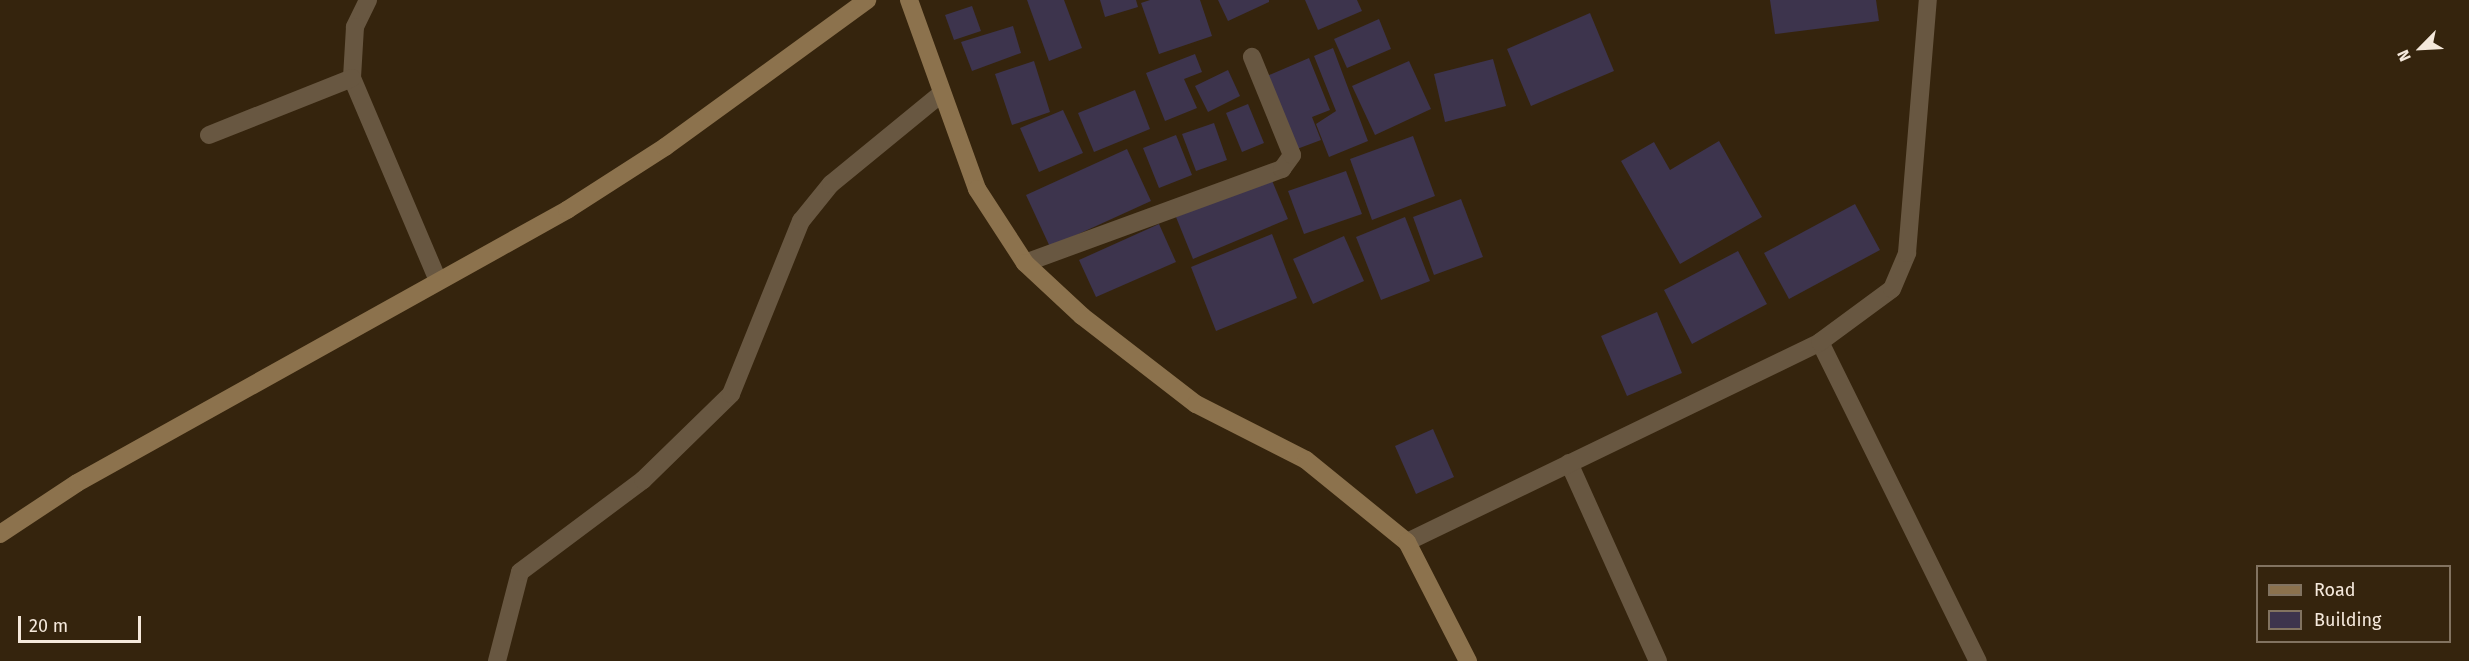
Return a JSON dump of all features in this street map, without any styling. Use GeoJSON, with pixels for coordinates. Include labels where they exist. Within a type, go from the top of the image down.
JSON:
{"type":"FeatureCollection","features":[{"type":"Feature","properties":{"kind":"street"},"geometry":{"type":"LineString","coordinates":[[368,0],[355,27],[352,78],[438,281]]}},
{"type":"Feature","properties":{"kind":"street"},"geometry":{"type":"LineString","coordinates":[[0,534],[77,483],[567,210],[665,147],[867,0]]}},
{"type":"Feature","properties":{"kind":"street"},"geometry":{"type":"LineString","coordinates":[[909,0],[977,189],[1025,263],[1082,316],[1196,404],[1306,459],[1407,542],[1468,661]]}},
{"type":"Feature","properties":{"kind":"street"},"geometry":{"type":"LineString","coordinates":[[1407,542],[1820,342],[1892,289],[1907,253],[1928,0]]}},
{"type":"Feature","properties":{"kind":"street"},"geometry":{"type":"LineString","coordinates":[[1025,263],[1282,170],[1292,155],[1252,57]]}},
{"type":"Feature","properties":{"kind":"street"},"geometry":{"type":"LineString","coordinates":[[209,135],[352,78]]}},
{"type":"Feature","properties":{"kind":"street"},"geometry":{"type":"LineString","coordinates":[[496,661],[520,572],[643,480],[731,394],[801,221],[831,184],[941,94]]}},
{"type":"Feature","properties":{"kind":"street"},"geometry":{"type":"LineString","coordinates":[[1820,342],[1978,661]]}},
{"type":"Feature","properties":{"kind":"street"},"geometry":{"type":"LineString","coordinates":[[1569,463],[1658,661]]}},
{"type":"Feature","properties":{"kind":"building"},"geometry":{"type":"Polygon","coordinates":[[[1027,0],[1064,0],[1082,48],[1049,61],[1027,0]]]}},
{"type":"Feature","properties":{"kind":"building"},"geometry":{"type":"Polygon","coordinates":[[[1100,0],[1136,0],[1138,7],[1105,17],[1100,0]]]}},
{"type":"Feature","properties":{"kind":"building"},"geometry":{"type":"Polygon","coordinates":[[[1150,0],[1200,0],[1212,36],[1159,54],[1141,3],[1150,0]]]}},
{"type":"Feature","properties":{"kind":"building"},"geometry":{"type":"Polygon","coordinates":[[[1218,0],[1269,0],[1269,2],[1228,21],[1218,0]]]}},
{"type":"Feature","properties":{"kind":"building"},"geometry":{"type":"Polygon","coordinates":[[[1305,0],[1357,0],[1362,11],[1318,30],[1305,0]]]}},
{"type":"Feature","properties":{"kind":"building"},"geometry":{"type":"Polygon","coordinates":[[[1770,0],[1876,0],[1879,21],[1775,34],[1770,0]]]}},
{"type":"Feature","properties":{"kind":"building"},"geometry":{"type":"Polygon","coordinates":[[[972,6],[981,31],[954,40],[945,15],[972,6]]]}},
{"type":"Feature","properties":{"kind":"building"},"geometry":{"type":"Polygon","coordinates":[[[1590,13],[1614,71],[1531,106],[1507,49],[1590,13]]]}},
{"type":"Feature","properties":{"kind":"building"},"geometry":{"type":"Polygon","coordinates":[[[1379,19],[1391,49],[1347,68],[1334,39],[1379,19]]]}},
{"type":"Feature","properties":{"kind":"building"},"geometry":{"type":"Polygon","coordinates":[[[1013,26],[1021,53],[972,71],[961,42],[1013,26]]]}},
{"type":"Feature","properties":{"kind":"building"},"geometry":{"type":"Polygon","coordinates":[[[1333,48],[1368,141],[1329,157],[1316,124],[1336,111],[1314,56],[1333,48]]]}},
{"type":"Feature","properties":{"kind":"building"},"geometry":{"type":"Polygon","coordinates":[[[1195,54],[1202,72],[1184,79],[1197,108],[1165,121],[1146,73],[1195,54]]]}},
{"type":"Feature","properties":{"kind":"building"},"geometry":{"type":"Polygon","coordinates":[[[1309,58],[1330,110],[1312,117],[1321,140],[1297,149],[1267,76],[1309,58]]]}},
{"type":"Feature","properties":{"kind":"building"},"geometry":{"type":"Polygon","coordinates":[[[1493,59],[1506,106],[1445,122],[1434,74],[1493,59]]]}},
{"type":"Feature","properties":{"kind":"building"},"geometry":{"type":"Polygon","coordinates":[[[1034,61],[1050,112],[1012,125],[995,74],[1034,61]]]}},
{"type":"Feature","properties":{"kind":"building"},"geometry":{"type":"Polygon","coordinates":[[[1409,61],[1431,109],[1375,135],[1352,86],[1409,61]]]}},
{"type":"Feature","properties":{"kind":"building"},"geometry":{"type":"Polygon","coordinates":[[[1228,70],[1240,96],[1208,112],[1195,86],[1228,70]]]}},
{"type":"Feature","properties":{"kind":"building"},"geometry":{"type":"Polygon","coordinates":[[[1135,90],[1150,129],[1094,152],[1078,113],[1135,90]]]}},
{"type":"Feature","properties":{"kind":"building"},"geometry":{"type":"Polygon","coordinates":[[[1248,104],[1264,143],[1242,152],[1226,113],[1248,104]]]}},
{"type":"Feature","properties":{"kind":"building"},"geometry":{"type":"Polygon","coordinates":[[[1063,110],[1083,153],[1039,172],[1020,128],[1063,110]]]}},
{"type":"Feature","properties":{"kind":"building"},"geometry":{"type":"Polygon","coordinates":[[[1214,123],[1227,160],[1196,171],[1182,134],[1214,123]]]}},
{"type":"Feature","properties":{"kind":"building"},"geometry":{"type":"Polygon","coordinates":[[[1176,135],[1192,175],[1159,188],[1143,148],[1176,135]]]}},
{"type":"Feature","properties":{"kind":"building"},"geometry":{"type":"Polygon","coordinates":[[[1413,136],[1435,196],[1372,220],[1350,159],[1413,136]]]}},
{"type":"Feature","properties":{"kind":"building"},"geometry":{"type":"Polygon","coordinates":[[[1719,141],[1762,217],[1680,264],[1621,161],[1654,142],[1670,170],[1719,141]]]}},
{"type":"Feature","properties":{"kind":"building"},"geometry":{"type":"Polygon","coordinates":[[[1127,149],[1151,201],[1050,247],[1026,195],[1127,149]]]}},
{"type":"Feature","properties":{"kind":"building"},"geometry":{"type":"Polygon","coordinates":[[[1346,171],[1362,214],[1304,234],[1288,191],[1346,171]]]}},
{"type":"Feature","properties":{"kind":"building"},"geometry":{"type":"Polygon","coordinates":[[[1271,178],[1288,219],[1193,259],[1176,217],[1271,178]]]}},
{"type":"Feature","properties":{"kind":"building"},"geometry":{"type":"Polygon","coordinates":[[[1461,199],[1483,257],[1434,275],[1413,217],[1461,199]]]}},
{"type":"Feature","properties":{"kind":"building"},"geometry":{"type":"Polygon","coordinates":[[[1855,204],[1880,250],[1789,299],[1764,253],[1855,204]]]}},
{"type":"Feature","properties":{"kind":"building"},"geometry":{"type":"Polygon","coordinates":[[[1405,217],[1430,281],[1381,300],[1356,237],[1405,217]]]}},
{"type":"Feature","properties":{"kind":"building"},"geometry":{"type":"Polygon","coordinates":[[[1159,224],[1176,262],[1096,297],[1079,260],[1159,224]]]}},
{"type":"Feature","properties":{"kind":"building"},"geometry":{"type":"Polygon","coordinates":[[[1272,234],[1297,298],[1216,331],[1191,267],[1272,234]]]}},
{"type":"Feature","properties":{"kind":"building"},"geometry":{"type":"Polygon","coordinates":[[[1344,236],[1364,281],[1313,304],[1293,259],[1344,236]]]}},
{"type":"Feature","properties":{"kind":"building"},"geometry":{"type":"Polygon","coordinates":[[[1738,251],[1767,304],[1692,344],[1664,290],[1738,251]]]}},
{"type":"Feature","properties":{"kind":"building"},"geometry":{"type":"Polygon","coordinates":[[[1657,312],[1682,373],[1627,396],[1601,336],[1657,312]]]}},
{"type":"Feature","properties":{"kind":"building"},"geometry":{"type":"Polygon","coordinates":[[[1433,429],[1454,477],[1416,494],[1395,446],[1433,429]]]}}]}
